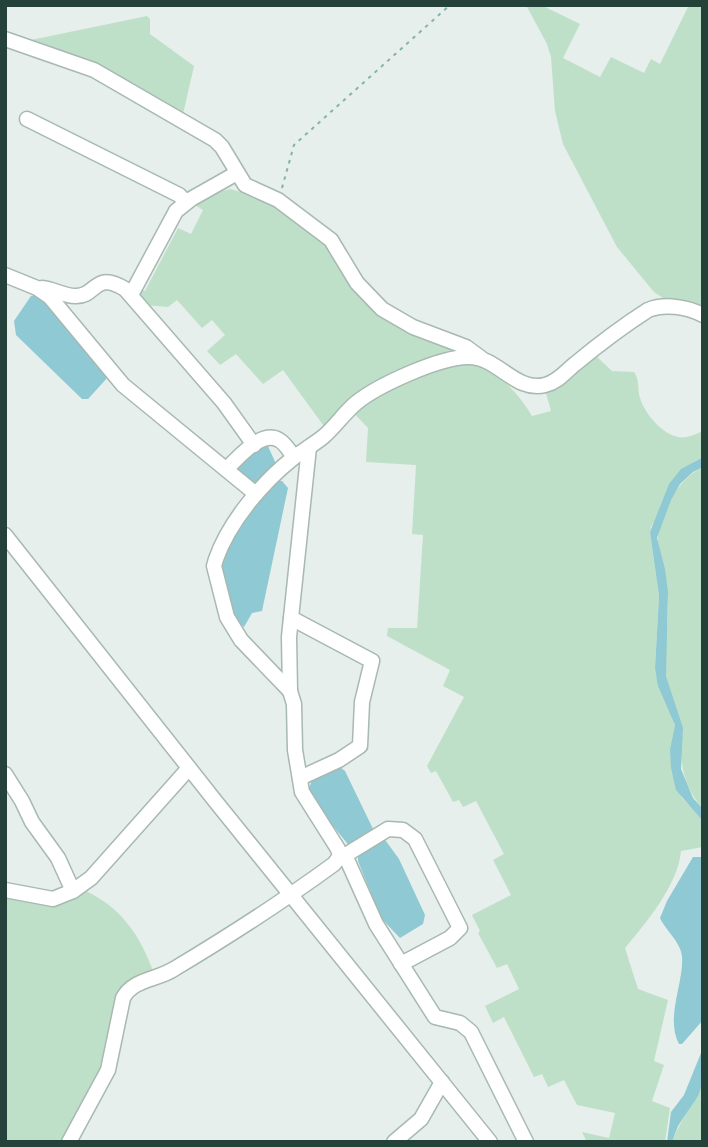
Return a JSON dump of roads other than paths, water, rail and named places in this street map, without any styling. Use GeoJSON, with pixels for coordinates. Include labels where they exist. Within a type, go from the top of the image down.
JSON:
{"type":"FeatureCollection","features":[{"type":"Feature","properties":{"kind":"street"},"geometry":{"type":"LineString","coordinates":[[5,39],[94,70],[215,140],[245,185],[278,201],[331,240],[357,283],[382,309],[413,327],[466,347],[517,381],[543,386],[561,377],[648,310],[662,306],[688,309],[703,315]]}},
{"type":"Feature","properties":{"kind":"street"},"geometry":{"type":"LineString","coordinates":[[27,119],[178,195],[186,202]]}},
{"type":"Feature","properties":{"kind":"street"},"geometry":{"type":"LineString","coordinates":[[131,295],[176,211],[186,202],[237,173]]}},
{"type":"Feature","properties":{"kind":"street"},"geometry":{"type":"LineString","coordinates":[[5,275],[37,288],[59,306],[123,386],[256,494]]}},
{"type":"Feature","properties":{"kind":"street"},"geometry":{"type":"LineString","coordinates":[[37,288],[74,296],[85,294],[106,281],[119,285],[131,295],[225,403],[254,445]]}},
{"type":"Feature","properties":{"kind":"street"},"geometry":{"type":"LineString","coordinates":[[290,691],[241,640],[226,617],[214,566],[218,552],[256,494],[294,457],[324,436],[354,405],[409,374],[458,358],[482,359]]}},
{"type":"Feature","properties":{"kind":"street"},"geometry":{"type":"LineString","coordinates":[[226,469],[254,445],[268,438],[281,441],[294,457]]}},
{"type":"Feature","properties":{"kind":"street"},"geometry":{"type":"LineString","coordinates":[[309,447],[289,636],[295,750],[303,796],[338,849],[376,924],[435,1017],[460,1023],[471,1032],[526,1142]]}},
{"type":"Feature","properties":{"kind":"street"},"geometry":{"type":"LineString","coordinates":[[5,535],[490,1142]]}},
{"type":"Feature","properties":{"kind":"street"},"geometry":{"type":"LineString","coordinates":[[291,618],[372,661],[362,702],[360,746],[300,778]]}},
{"type":"Feature","properties":{"kind":"street"},"geometry":{"type":"LineString","coordinates":[[5,890],[53,899],[74,891],[92,878],[189,768]]}},
{"type":"Feature","properties":{"kind":"street"},"geometry":{"type":"LineString","coordinates":[[5,774],[32,822],[58,858],[74,891]]}},
{"type":"Feature","properties":{"kind":"street"},"geometry":{"type":"LineString","coordinates":[[69,1142],[108,1070],[123,998],[129,989],[167,974],[265,914],[342,857],[388,829],[396,828],[415,839],[460,928],[450,938],[401,964]]}},
{"type":"Feature","properties":{"kind":"street"},"geometry":{"type":"LineString","coordinates":[[394,1142],[421,1119],[442,1083]]}},
{"type":"Feature","properties":{"kind":"water"},"geometry":{"type":"Polygon","coordinates":[[[36,295],[61,319],[108,377],[88,399],[82,399],[16,335],[14,321],[31,296],[36,295]]]}},
{"type":"Feature","properties":{"kind":"water"},"geometry":{"type":"Polygon","coordinates":[[[267,444],[276,464],[255,488],[235,470],[261,446],[267,444]]]}},
{"type":"Feature","properties":{"kind":"water"},"geometry":{"type":"Polygon","coordinates":[[[703,457],[703,467],[680,484],[657,538],[668,592],[666,676],[683,728],[681,769],[693,798],[703,809],[703,821],[676,790],[671,768],[670,749],[675,725],[658,686],[655,668],[659,596],[650,532],[669,484],[681,469],[703,457]]]}},
{"type":"Feature","properties":{"kind":"water"},"geometry":{"type":"Polygon","coordinates":[[[277,481],[282,481],[288,488],[262,611],[252,613],[244,627],[235,618],[229,603],[222,567],[224,556],[242,521],[277,481]]]}},
{"type":"Feature","properties":{"kind":"water"},"geometry":{"type":"Polygon","coordinates":[[[340,767],[345,771],[374,831],[351,848],[307,794],[311,783],[309,780],[340,767]]]}},
{"type":"Feature","properties":{"kind":"water"},"geometry":{"type":"Polygon","coordinates":[[[383,837],[399,859],[425,915],[423,924],[400,938],[381,918],[358,861],[358,855],[383,837]]]}},
{"type":"Feature","properties":{"kind":"water"},"geometry":{"type":"Polygon","coordinates":[[[693,857],[703,857],[703,1020],[682,1044],[679,1044],[675,1034],[674,1012],[682,956],[679,946],[660,918],[693,857]]]}},
{"type":"Feature","properties":{"kind":"water"},"geometry":{"type":"Polygon","coordinates":[[[703,1048],[703,1082],[698,1096],[678,1126],[672,1142],[667,1142],[671,1112],[684,1095],[703,1048]]]}}]}
